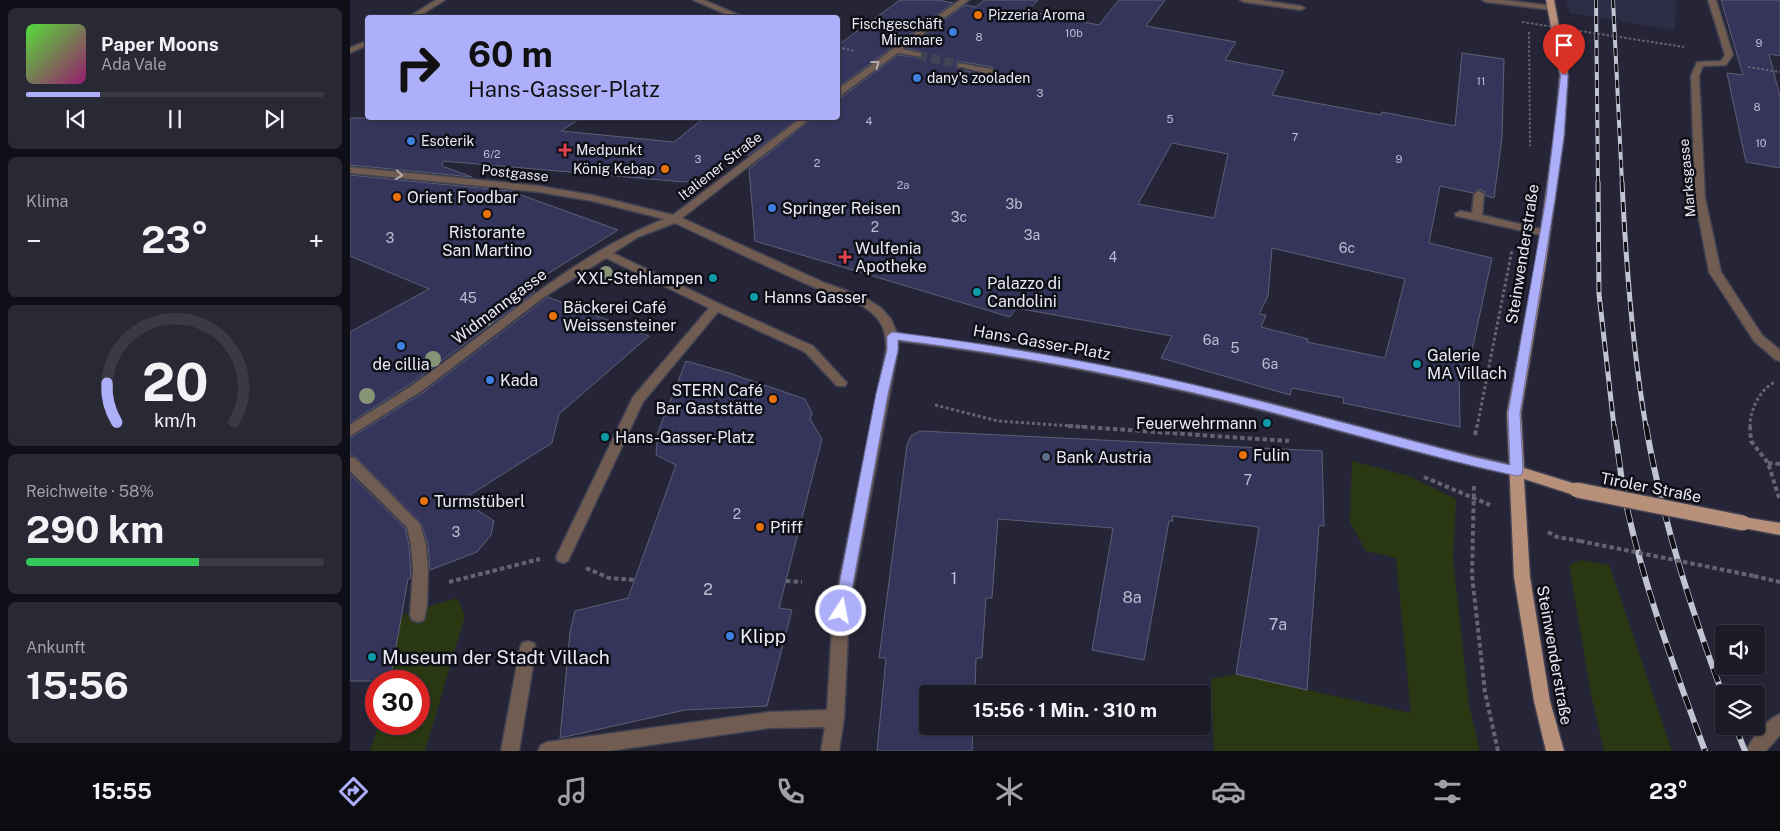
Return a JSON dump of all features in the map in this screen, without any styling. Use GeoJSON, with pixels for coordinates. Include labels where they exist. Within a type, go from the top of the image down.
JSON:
{"type":"FeatureCollection","features":[{"type":"Feature","properties":{"kind":"main road","name":"Steinwenderstraße"},"geometry":{"type":"LineString","coordinates":[[1551,4],[1564,75],[1559,136],[1545,233],[1514,413],[1522,577],[1542,701],[1555,751]]}},
{"type":"Feature","properties":{"kind":"main road","name":"Tiroler Straße"},"geometry":{"type":"LineString","coordinates":[[1517,471],[1577,490],[1780,529]]}},
{"type":"Feature","properties":{"kind":"street"},"geometry":{"type":"LineString","coordinates":[[415,15],[441,0]]}},
{"type":"Feature","properties":{"kind":"street"},"geometry":{"type":"LineString","coordinates":[[697,0],[734,15]]}},
{"type":"Feature","properties":{"kind":"street"},"geometry":{"type":"LineString","coordinates":[[840,91],[965,0]]}},
{"type":"Feature","properties":{"kind":"street"},"geometry":{"type":"LineString","coordinates":[[1244,0],[1301,8]]}},
{"type":"Feature","properties":{"kind":"street"},"geometry":{"type":"LineString","coordinates":[[1486,0],[1551,4]]}},
{"type":"Feature","properties":{"kind":"street","name":"Marksgasse"},"geometry":{"type":"LineString","coordinates":[[1712,0],[1729,55],[1723,62],[1700,64],[1695,76],[1700,198],[1715,272],[1758,338],[1780,357]]}},
{"type":"Feature","properties":{"kind":"street"},"geometry":{"type":"LineString","coordinates":[[350,51],[365,44]]}},
{"type":"Feature","properties":{"kind":"street"},"geometry":{"type":"LineString","coordinates":[[895,50],[918,55]]}},
{"type":"Feature","properties":{"kind":"street"},"geometry":{"type":"LineString","coordinates":[[961,65],[992,72]]}},
{"type":"Feature","properties":{"kind":"street","name":"Italiener Straße"},"geometry":{"type":"LineString","coordinates":[[675,219],[803,120]]}},
{"type":"Feature","properties":{"kind":"street","name":"Postgasse"},"geometry":{"type":"LineString","coordinates":[[350,170],[539,189],[592,198],[675,219]]}},
{"type":"Feature","properties":{"kind":"street"},"geometry":{"type":"LineString","coordinates":[[1477,217],[1479,194]]}},
{"type":"Feature","properties":{"kind":"street"},"geometry":{"type":"LineString","coordinates":[[1460,214],[1545,233]]}},
{"type":"Feature","properties":{"kind":"street"},"geometry":{"type":"LineString","coordinates":[[675,219],[821,286],[860,300],[877,311],[887,322],[892,336],[892,350],[841,611],[835,718],[830,751]]}},
{"type":"Feature","properties":{"kind":"street","name":"Widmanngasse"},"geometry":{"type":"LineString","coordinates":[[350,431],[419,387],[540,294],[634,235],[675,219]]}},
{"type":"Feature","properties":{"kind":"street"},"geometry":{"type":"LineString","coordinates":[[605,253],[716,307],[809,349],[841,383]]}},
{"type":"Feature","properties":{"kind":"street"},"geometry":{"type":"LineString","coordinates":[[563,557],[638,400],[716,307]]}},
{"type":"Feature","properties":{"kind":"street","name":"Hans-Gasser-Platz"},"geometry":{"type":"LineString","coordinates":[[892,336],[942,342],[1090,367],[1231,398],[1474,462],[1517,471]]}},
{"type":"Feature","properties":{"kind":"street"},"geometry":{"type":"LineString","coordinates":[[350,462],[413,524],[417,534],[421,590],[418,615]]}},
{"type":"Feature","properties":{"kind":"street"},"geometry":{"type":"LineString","coordinates":[[510,751],[528,648]]}},
{"type":"Feature","properties":{"kind":"street"},"geometry":{"type":"LineString","coordinates":[[547,751],[769,720],[835,718]]}},
{"type":"Feature","properties":{"kind":"street"},"geometry":{"type":"LineString","coordinates":[[1755,751],[1780,722]]}},
{"type":"Feature","properties":{"kind":"path"},"geometry":{"type":"LineString","coordinates":[[1522,22],[1684,47]]}},
{"type":"Feature","properties":{"kind":"path"},"geometry":{"type":"LineString","coordinates":[[1780,380],[1766,387],[1750,415],[1751,441],[1768,463],[1780,501]]}},
{"type":"Feature","properties":{"kind":"path"},"geometry":{"type":"LineString","coordinates":[[935,405],[998,421],[1296,441]]}},
{"type":"Feature","properties":{"kind":"path"},"geometry":{"type":"LineString","coordinates":[[1768,463],[1780,464]]}},
{"type":"Feature","properties":{"kind":"path"},"geometry":{"type":"LineString","coordinates":[[1419,475],[1474,497],[1472,575],[1485,692],[1498,751]]}},
{"type":"Feature","properties":{"kind":"path"},"geometry":{"type":"LineString","coordinates":[[1557,537],[1780,582]]}},
{"type":"Feature","properties":{"kind":"path"},"geometry":{"type":"LineString","coordinates":[[421,590],[528,560]]}},
{"type":"Feature","properties":{"kind":"path"},"geometry":{"type":"LineString","coordinates":[[786,581],[802,582]]}},
{"type":"Feature","properties":{"kind":"shaded area"},"geometry":{"type":"Polygon","coordinates":[[[1566,0],[1676,0],[1675,30],[1570,13],[1566,0]]]}},
{"type":"Feature","properties":{"kind":"green space"},"geometry":{"type":"Polygon","coordinates":[[[1352,461],[1409,476],[1456,499],[1453,558],[1469,705],[1480,751],[1214,751],[1211,679],[1236,674],[1411,713],[1396,558],[1366,551],[1350,522],[1352,461]]]}},
{"type":"Feature","properties":{"kind":"green space"},"geometry":{"type":"Polygon","coordinates":[[[1581,560],[1609,565],[1672,751],[1604,751],[1591,694],[1569,565],[1581,560]]]}},
{"type":"Feature","properties":{"kind":"green space"},"geometry":{"type":"Polygon","coordinates":[[[457,598],[465,616],[430,734],[430,670],[392,670],[402,615],[457,598]]]}},
{"type":"Feature","properties":{"kind":"green space"},"geometry":{"type":"Polygon","coordinates":[[[375,735],[430,735],[425,751],[370,751],[375,735]]]}},
{"type":"Feature","properties":{"kind":"building"},"geometry":{"type":"Polygon","coordinates":[[[900,0],[938,0],[953,3],[840,86],[840,44],[900,0]]]}},
{"type":"Feature","properties":{"kind":"building"},"geometry":{"type":"Polygon","coordinates":[[[984,0],[1038,0],[1028,11],[1099,25],[1119,0],[1165,0],[1146,26],[1236,42],[1225,60],[1284,71],[1272,95],[1381,115],[1382,112],[1455,126],[1462,53],[1504,59],[1502,137],[1494,198],[1486,196],[1485,192],[1480,189],[1473,193],[1440,186],[1429,243],[1492,258],[1467,373],[1459,371],[1460,427],[1343,403],[1344,398],[1292,388],[1290,395],[1161,358],[1172,336],[1016,308],[1010,317],[755,241],[749,169],[810,120],[840,120],[840,97],[898,55],[922,58],[922,52],[907,48],[965,5],[976,7],[984,0]],[[958,61],[956,63],[958,69],[992,77],[998,72],[992,67],[958,61]],[[1172,143],[1138,204],[1214,218],[1228,154],[1172,143]],[[1272,248],[1268,296],[1259,314],[1266,315],[1261,327],[1308,339],[1307,342],[1385,358],[1405,279],[1272,248]]]}},
{"type":"Feature","properties":{"kind":"building"},"geometry":{"type":"Polygon","coordinates":[[[1721,0],[1780,0],[1780,56],[1769,54],[1780,97],[1780,168],[1746,162],[1727,73],[1743,75],[1721,0]]]}},
{"type":"Feature","properties":{"kind":"building"},"geometry":{"type":"Polygon","coordinates":[[[350,118],[365,118],[365,120],[578,120],[561,131],[674,142],[702,120],[796,120],[748,156],[746,143],[698,179],[684,182],[443,161],[442,166],[472,177],[350,165],[350,118]]]}},
{"type":"Feature","properties":{"kind":"building"},"geometry":{"type":"Polygon","coordinates":[[[350,175],[510,191],[618,230],[525,288],[535,292],[413,382],[350,423],[350,332],[429,289],[350,256],[350,175]]]}},
{"type":"Feature","properties":{"kind":"building"},"geometry":{"type":"Polygon","coordinates":[[[548,297],[649,336],[559,414],[552,443],[462,500],[494,521],[491,535],[477,552],[430,570],[428,544],[421,523],[356,457],[350,455],[350,438],[424,392],[548,297]]]}},
{"type":"Feature","properties":{"kind":"building"},"geometry":{"type":"Polygon","coordinates":[[[686,361],[729,373],[805,399],[812,413],[810,419],[822,439],[779,608],[792,610],[767,706],[685,710],[560,738],[570,632],[575,611],[628,598],[676,465],[656,455],[658,432],[686,361]]]}},
{"type":"Feature","properties":{"kind":"building"},"geometry":{"type":"Polygon","coordinates":[[[920,431],[1322,451],[1324,526],[1319,525],[1307,690],[1236,674],[1259,527],[1172,516],[1173,521],[1169,521],[1144,660],[1092,650],[1113,528],[998,519],[992,598],[986,598],[982,658],[976,658],[975,685],[919,685],[919,735],[973,735],[972,751],[877,751],[886,658],[879,658],[907,445],[911,436],[920,431]]]}},
{"type":"Feature","properties":{"kind":"building"},"geometry":{"type":"Polygon","coordinates":[[[350,474],[405,528],[409,545],[411,578],[408,579],[392,670],[365,670],[365,681],[350,681],[350,474]]]}},
{"type":"Feature","properties":{"kind":"tunnel"},"geometry":{"type":"LineString","coordinates":[[918,55],[961,65]]}},
{"type":"Feature","properties":{"kind":"railway"},"geometry":{"type":"LineString","coordinates":[[1596,0],[1598,183]]}},
{"type":"Feature","properties":{"kind":"railway"},"geometry":{"type":"LineString","coordinates":[[1613,0],[1622,183]]}},
{"type":"Feature","properties":{"kind":"railway"},"geometry":{"type":"LineString","coordinates":[[1598,182],[1599,294],[1614,427]]}},
{"type":"Feature","properties":{"kind":"railway"},"geometry":{"type":"LineString","coordinates":[[1622,182],[1630,305],[1646,427]]}},
{"type":"Feature","properties":{"kind":"railway"},"geometry":{"type":"LineString","coordinates":[[1614,426],[1624,494],[1649,592],[1705,751]]}},
{"type":"Feature","properties":{"kind":"railway"},"geometry":{"type":"LineString","coordinates":[[1646,426],[1669,529],[1700,631],[1719,685]]}},
{"type":"Feature","properties":{"kind":"railway"},"geometry":{"type":"LineString","coordinates":[[1739,735],[1745,751]]}},
{"type":"Feature","properties":{"kind":"place","name":"Pizzeria Aroma"},"geometry":{"type":"Point","coordinates":[978,15]}},
{"type":"Feature","properties":{"kind":"place","name":"Fischgeschäft Miramare"},"geometry":{"type":"Point","coordinates":[953,32]}},
{"type":"Feature","properties":{"kind":"place","name":"dany's zooladen"},"geometry":{"type":"Point","coordinates":[917,78]}},
{"type":"Feature","properties":{"kind":"place","name":"Esoterik"},"geometry":{"type":"Point","coordinates":[411,141]}},
{"type":"Feature","properties":{"kind":"place","name":"Medpunkt"},"geometry":{"type":"Point","coordinates":[565,150]}},
{"type":"Feature","properties":{"kind":"place","name":"König Kebap"},"geometry":{"type":"Point","coordinates":[665,169]}},
{"type":"Feature","properties":{"kind":"place","name":"Orient Foodbar"},"geometry":{"type":"Point","coordinates":[397,197]}},
{"type":"Feature","properties":{"kind":"place","name":"Springer Reisen"},"geometry":{"type":"Point","coordinates":[772,208]}},
{"type":"Feature","properties":{"kind":"place","name":"Ristorante San Martino"},"geometry":{"type":"Point","coordinates":[487,214]}},
{"type":"Feature","properties":{"kind":"place","name":"Wulfenia Apotheke"},"geometry":{"type":"Point","coordinates":[845,257]}},
{"type":"Feature","properties":{"kind":"place","name":"XXL-Stehlampen"},"geometry":{"type":"Point","coordinates":[713,278]}},
{"type":"Feature","properties":{"kind":"place","name":"Palazzo di Candolini"},"geometry":{"type":"Point","coordinates":[977,292]}},
{"type":"Feature","properties":{"kind":"place","name":"Hanns Gasser"},"geometry":{"type":"Point","coordinates":[754,297]}},
{"type":"Feature","properties":{"kind":"place","name":"Bäckerei Café Weissensteiner"},"geometry":{"type":"Point","coordinates":[553,316]}},
{"type":"Feature","properties":{"kind":"place","name":"de cillia"},"geometry":{"type":"Point","coordinates":[401,346]}},
{"type":"Feature","properties":{"kind":"place","name":"Galerie MA Villach"},"geometry":{"type":"Point","coordinates":[1417,364]}},
{"type":"Feature","properties":{"kind":"place","name":"Kada"},"geometry":{"type":"Point","coordinates":[490,380]}},
{"type":"Feature","properties":{"kind":"place","name":"STERN Café Bar Gaststätte"},"geometry":{"type":"Point","coordinates":[773,399]}},
{"type":"Feature","properties":{"kind":"place","name":"Feuerwehrmann"},"geometry":{"type":"Point","coordinates":[1267,423]}},
{"type":"Feature","properties":{"kind":"place","name":"Hans-Gasser-Platz"},"geometry":{"type":"Point","coordinates":[605,437]}},
{"type":"Feature","properties":{"kind":"place","name":"Fulin"},"geometry":{"type":"Point","coordinates":[1243,455]}},
{"type":"Feature","properties":{"kind":"place","name":"Bank Austria"},"geometry":{"type":"Point","coordinates":[1046,457]}},
{"type":"Feature","properties":{"kind":"place","name":"Turmstüberl"},"geometry":{"type":"Point","coordinates":[424,501]}},
{"type":"Feature","properties":{"kind":"place","name":"Pfiff"},"geometry":{"type":"Point","coordinates":[760,527]}},
{"type":"Feature","properties":{"kind":"place","name":"Klipp"},"geometry":{"type":"Point","coordinates":[730,636]}},
{"type":"Feature","properties":{"kind":"place","name":"Museum der Stadt Villach"},"geometry":{"type":"Point","coordinates":[372,657]}},
{"type":"Feature","properties":{"kind":"route"},"geometry":{"type":"LineString","coordinates":[[841,611],[892,350],[892,336],[942,342],[1090,367],[1231,398],[1474,462],[1517,471],[1514,413],[1551,199],[1564,75]]}}]}
